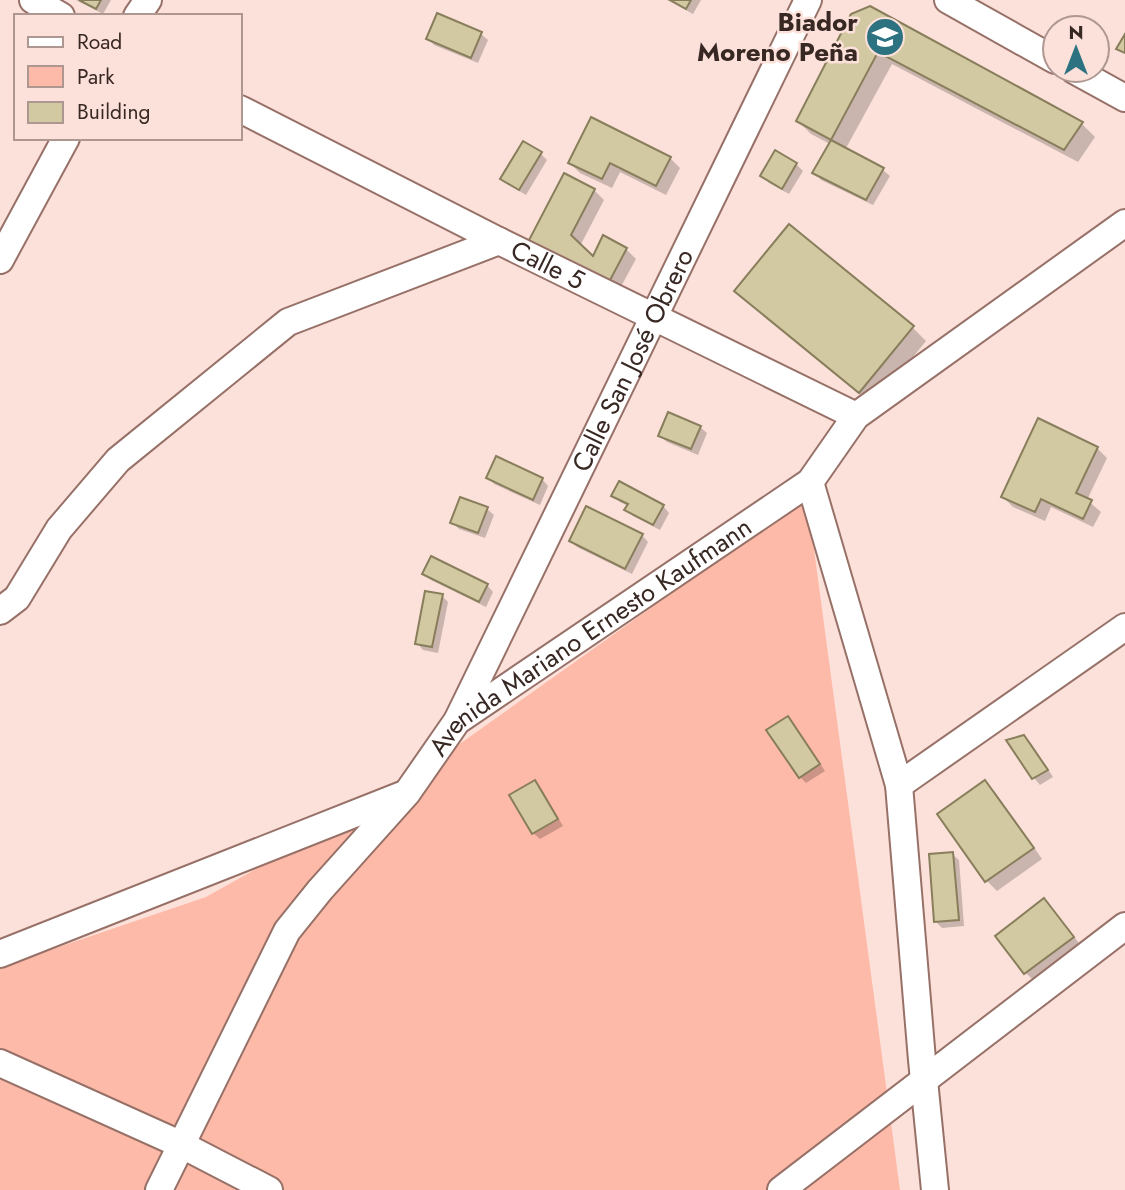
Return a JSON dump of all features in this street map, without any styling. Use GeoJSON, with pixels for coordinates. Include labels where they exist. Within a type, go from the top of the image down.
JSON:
{"type":"FeatureCollection","features":[{"type":"Feature","properties":{"kind":"street"},"geometry":{"type":"LineString","coordinates":[[33,0],[58,14]]}},
{"type":"Feature","properties":{"kind":"street","name":"Calle San José Obrero"},"geometry":{"type":"LineString","coordinates":[[457,721],[808,0]]}},
{"type":"Feature","properties":{"kind":"street"},"geometry":{"type":"LineString","coordinates":[[948,0],[1041,52]]}},
{"type":"Feature","properties":{"kind":"street"},"geometry":{"type":"LineString","coordinates":[[1100,84],[1125,98]]}},
{"type":"Feature","properties":{"kind":"street","name":"Calle 5"},"geometry":{"type":"LineString","coordinates":[[242,110],[499,241],[856,416]]}},
{"type":"Feature","properties":{"kind":"street"},"geometry":{"type":"LineString","coordinates":[[0,260],[65,140]]}},
{"type":"Feature","properties":{"kind":"street","name":"Avenida Mariano Ernesto Kaufmann"},"geometry":{"type":"LineString","coordinates":[[159,1190],[287,931],[407,793],[457,721],[810,482],[856,416],[1125,223]]}},
{"type":"Feature","properties":{"kind":"street"},"geometry":{"type":"LineString","coordinates":[[0,611],[18,598],[59,529],[118,460],[288,322],[499,241]]}},
{"type":"Feature","properties":{"kind":"street"},"geometry":{"type":"LineString","coordinates":[[810,482],[899,785],[935,1190]]}},
{"type":"Feature","properties":{"kind":"street"},"geometry":{"type":"LineString","coordinates":[[899,785],[1125,627]]}},
{"type":"Feature","properties":{"kind":"street"},"geometry":{"type":"LineString","coordinates":[[0,954],[407,793]]}},
{"type":"Feature","properties":{"kind":"street"},"geometry":{"type":"LineString","coordinates":[[781,1190],[1125,926]]}},
{"type":"Feature","properties":{"kind":"street"},"geometry":{"type":"LineString","coordinates":[[0,1063],[182,1145],[269,1190]]}},
{"type":"Feature","properties":{"kind":"green space"},"geometry":{"type":"Polygon","coordinates":[[[807,497],[900,1190],[0,1190],[0,967],[206,897],[368,806],[807,497]]]}},
{"type":"Feature","properties":{"kind":"building"},"geometry":{"type":"Polygon","coordinates":[[[79,0],[101,0],[96,9],[79,0]]]}},
{"type":"Feature","properties":{"kind":"building"},"geometry":{"type":"Polygon","coordinates":[[[670,0],[691,0],[686,9],[670,0]]]}},
{"type":"Feature","properties":{"kind":"building"},"geometry":{"type":"Polygon","coordinates":[[[870,6],[1083,122],[1064,150],[878,52],[831,140],[796,121],[851,14],[870,6]]]}},
{"type":"Feature","properties":{"kind":"building"},"geometry":{"type":"Polygon","coordinates":[[[437,13],[482,32],[471,58],[426,39],[437,13]]]}},
{"type":"Feature","properties":{"kind":"building"},"geometry":{"type":"Polygon","coordinates":[[[1125,34],[1125,53],[1116,49],[1125,34]]]}},
{"type":"Feature","properties":{"kind":"building"},"geometry":{"type":"Polygon","coordinates":[[[591,117],[671,157],[656,186],[610,163],[602,179],[568,163],[591,117]]]}},
{"type":"Feature","properties":{"kind":"building"},"geometry":{"type":"Polygon","coordinates":[[[831,140],[884,168],[866,200],[812,173],[831,140]]]}},
{"type":"Feature","properties":{"kind":"building"},"geometry":{"type":"Polygon","coordinates":[[[523,141],[542,152],[519,190],[500,179],[523,141]]]}},
{"type":"Feature","properties":{"kind":"building"},"geometry":{"type":"Polygon","coordinates":[[[775,150],[797,163],[782,189],[760,176],[775,150]]]}},
{"type":"Feature","properties":{"kind":"building"},"geometry":{"type":"Polygon","coordinates":[[[564,173],[595,189],[571,235],[593,256],[603,235],[627,248],[608,284],[528,242],[564,173]]]}},
{"type":"Feature","properties":{"kind":"building"},"geometry":{"type":"Polygon","coordinates":[[[789,224],[914,326],[859,393],[734,291],[789,224]]]}},
{"type":"Feature","properties":{"kind":"building"},"geometry":{"type":"Polygon","coordinates":[[[668,412],[701,426],[691,449],[658,436],[668,412]]]}},
{"type":"Feature","properties":{"kind":"building"},"geometry":{"type":"Polygon","coordinates":[[[1038,418],[1098,447],[1076,493],[1092,500],[1083,519],[1041,499],[1035,512],[1001,497],[1038,418]]]}},
{"type":"Feature","properties":{"kind":"building"},"geometry":{"type":"Polygon","coordinates":[[[496,456],[543,478],[533,500],[486,478],[496,456]]]}},
{"type":"Feature","properties":{"kind":"building"},"geometry":{"type":"Polygon","coordinates":[[[619,481],[664,505],[653,525],[624,510],[628,504],[611,496],[619,481]]]}},
{"type":"Feature","properties":{"kind":"building"},"geometry":{"type":"Polygon","coordinates":[[[460,497],[488,507],[478,533],[450,523],[460,497]]]}},
{"type":"Feature","properties":{"kind":"building"},"geometry":{"type":"Polygon","coordinates":[[[586,506],[643,534],[625,569],[569,541],[586,506]]]}},
{"type":"Feature","properties":{"kind":"building"},"geometry":{"type":"Polygon","coordinates":[[[431,556],[488,584],[479,602],[422,574],[431,556]]]}},
{"type":"Feature","properties":{"kind":"building"},"geometry":{"type":"Polygon","coordinates":[[[425,591],[443,594],[432,647],[415,644],[425,591]]]}},
{"type":"Feature","properties":{"kind":"building"},"geometry":{"type":"Polygon","coordinates":[[[788,716],[820,764],[799,778],[766,730],[788,716]]]}},
{"type":"Feature","properties":{"kind":"building"},"geometry":{"type":"Polygon","coordinates":[[[1024,735],[1048,770],[1032,779],[1006,740],[1024,735]]]}},
{"type":"Feature","properties":{"kind":"building"},"geometry":{"type":"Polygon","coordinates":[[[535,780],[558,819],[532,834],[509,795],[535,780]]]}},
{"type":"Feature","properties":{"kind":"building"},"geometry":{"type":"Polygon","coordinates":[[[985,780],[1034,848],[985,882],[937,814],[985,780]]]}},
{"type":"Feature","properties":{"kind":"building"},"geometry":{"type":"Polygon","coordinates":[[[953,852],[959,920],[934,922],[929,854],[953,852]]]}},
{"type":"Feature","properties":{"kind":"building"},"geometry":{"type":"Polygon","coordinates":[[[1044,898],[1074,937],[1024,974],[995,936],[1044,898]]]}},
{"type":"Feature","properties":{"kind":"place","name":"Biador Moreno Peña"},"geometry":{"type":"Point","coordinates":[885,37]}}]}
